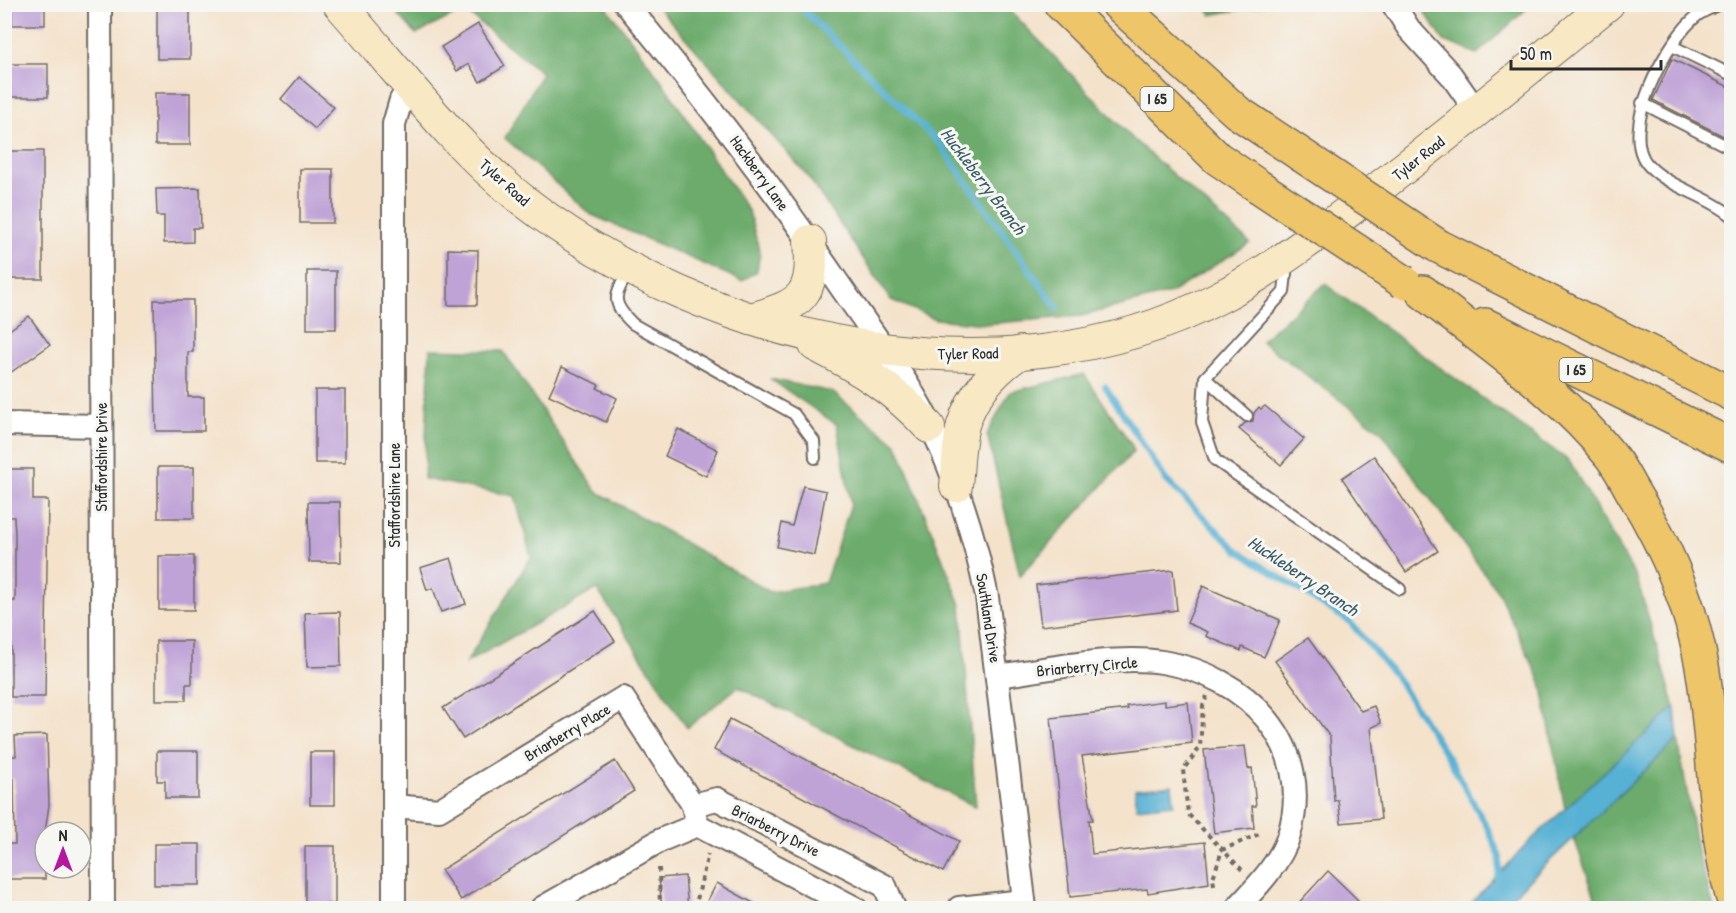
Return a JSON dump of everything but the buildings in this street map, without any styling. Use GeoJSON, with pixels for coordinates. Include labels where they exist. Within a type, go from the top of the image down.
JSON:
{"type":"FeatureCollection","features":[{"type":"Feature","properties":{"kind":"highway","name":"I 65"},"geometry":{"type":"LineString","coordinates":[[1061,4],[1216,158],[1258,186],[1413,287],[1731,446]]}},
{"type":"Feature","properties":{"kind":"highway","name":"I 65"},"geometry":{"type":"LineString","coordinates":[[1118,4],[1237,112],[1438,246],[1731,394]]}},
{"type":"Feature","properties":{"kind":"highway"},"geometry":{"type":"LineString","coordinates":[[1413,287],[1551,394],[1595,437],[1612,457],[1664,546],[1690,614],[1700,657],[1723,857],[1731,895]]}},
{"type":"Feature","properties":{"kind":"street","name":"Staffordshire Drive"},"geometry":{"type":"LineString","coordinates":[[100,4],[103,909]]}},
{"type":"Feature","properties":{"kind":"street","name":"Tyler Road"},"geometry":{"type":"LineString","coordinates":[[339,4],[462,143],[522,200],[563,229],[632,268],[715,308],[791,332],[937,355],[1047,351],[1137,330],[1215,300],[1288,258],[1477,112],[1608,4]]}},
{"type":"Feature","properties":{"kind":"street","name":"Hackberry Lane"},"geometry":{"type":"LineString","coordinates":[[626,4],[717,114],[810,241],[882,348]]}},
{"type":"Feature","properties":{"kind":"street"},"geometry":{"type":"LineString","coordinates":[[1393,4],[1408,29],[1451,75],[1477,112]]}},
{"type":"Feature","properties":{"kind":"street","name":"Staffordshire Lane"},"geometry":{"type":"LineString","coordinates":[[394,909],[394,124],[400,100],[411,86]]}},
{"type":"Feature","properties":{"kind":"street"},"geometry":{"type":"LineString","coordinates":[[752,320],[790,307],[806,288],[813,271],[810,241]]}},
{"type":"Feature","properties":{"kind":"street"},"geometry":{"type":"LineString","coordinates":[[791,332],[873,377],[903,399],[929,427]]}},
{"type":"Feature","properties":{"kind":"street","name":"Southland Drive"},"geometry":{"type":"LineString","coordinates":[[882,348],[916,398],[956,486],[979,560],[999,676],[1024,905]]}},
{"type":"Feature","properties":{"kind":"street"},"geometry":{"type":"LineString","coordinates":[[956,486],[963,424],[981,390],[999,368],[1021,352]]}},
{"type":"Feature","properties":{"kind":"street"},"geometry":{"type":"LineString","coordinates":[[4,424],[101,426]]}},
{"type":"Feature","properties":{"kind":"street","name":"Briarberry Circle"},"geometry":{"type":"LineString","coordinates":[[999,676],[1129,660],[1169,663],[1214,677],[1254,704],[1267,718],[1289,757],[1295,780],[1295,805],[1289,836],[1278,858],[1237,909]]}},
{"type":"Feature","properties":{"kind":"street","name":"Briarberry Place"},"geometry":{"type":"LineString","coordinates":[[394,806],[439,810],[623,698],[701,821]]}},
{"type":"Feature","properties":{"kind":"street","name":"Briarberry Drive"},"geometry":{"type":"LineString","coordinates":[[855,909],[701,821],[717,799],[885,886],[894,909]]}},
{"type":"Feature","properties":{"kind":"street"},"geometry":{"type":"LineString","coordinates":[[542,909],[661,840],[701,821]]}},
{"type":"Feature","properties":{"kind":"street"},"geometry":{"type":"LineString","coordinates":[[959,909],[1024,905]]}},
{"type":"Feature","properties":{"kind":"lane"},"geometry":{"type":"LineString","coordinates":[[1719,4],[1698,15],[1672,46],[1642,103],[1639,121],[1641,149],[1647,165],[1669,181],[1724,209],[1731,216]]}},
{"type":"Feature","properties":{"kind":"lane"},"geometry":{"type":"LineString","coordinates":[[1672,46],[1731,75]]}},
{"type":"Feature","properties":{"kind":"lane"},"geometry":{"type":"LineString","coordinates":[[1642,103],[1731,149]]}},
{"type":"Feature","properties":{"kind":"lane"},"geometry":{"type":"LineString","coordinates":[[1288,258],[1284,292],[1205,378],[1202,422],[1215,460],[1400,589]]}},
{"type":"Feature","properties":{"kind":"lane"},"geometry":{"type":"LineString","coordinates":[[632,268],[617,289],[615,297],[625,317],[633,324],[794,414],[814,441],[815,458]]}},
{"type":"Feature","properties":{"kind":"lane"},"geometry":{"type":"LineString","coordinates":[[1205,378],[1247,416]]}},
{"type":"Feature","properties":{"kind":"path"},"geometry":{"type":"LineString","coordinates":[[1214,677],[1203,706],[1200,747],[1183,770],[1188,814],[1257,886]]}},
{"type":"Feature","properties":{"kind":"path"},"geometry":{"type":"LineString","coordinates":[[695,909],[701,821]]}},
{"type":"Feature","properties":{"kind":"path"},"geometry":{"type":"LineString","coordinates":[[1222,850],[1259,834]]}},
{"type":"Feature","properties":{"kind":"path"},"geometry":{"type":"LineString","coordinates":[[1214,885],[1222,850]]}},
{"type":"Feature","properties":{"kind":"path"},"geometry":{"type":"LineString","coordinates":[[659,868],[660,909]]}},
{"type":"Feature","properties":{"kind":"green space"},"geometry":{"type":"Polygon","coordinates":[[[390,5],[605,5],[661,80],[749,212],[760,253],[757,271],[742,281],[590,214],[505,138],[542,73],[464,10],[416,34],[390,5]]]}},
{"type":"Feature","properties":{"kind":"green space"},"geometry":{"type":"Polygon","coordinates":[[[656,5],[1005,5],[1133,139],[1250,243],[1171,293],[1081,316],[985,324],[935,319],[891,300],[807,175],[656,5]]]}},
{"type":"Feature","properties":{"kind":"green space"},"geometry":{"type":"Polygon","coordinates":[[[1203,5],[1265,5],[1211,15],[1203,5]]]}},
{"type":"Feature","properties":{"kind":"green space"},"geometry":{"type":"Polygon","coordinates":[[[1420,5],[1531,5],[1477,54],[1444,41],[1420,5]]]}},
{"type":"Feature","properties":{"kind":"green space"},"geometry":{"type":"Polygon","coordinates":[[[1325,284],[1569,461],[1637,579],[1675,707],[1565,809],[1541,682],[1498,592],[1381,431],[1261,341],[1325,284]]]}},
{"type":"Feature","properties":{"kind":"green space"},"geometry":{"type":"Polygon","coordinates":[[[430,349],[503,351],[596,491],[770,592],[825,583],[851,504],[837,425],[770,379],[832,392],[897,444],[961,605],[976,807],[738,687],[687,728],[597,589],[466,663],[531,557],[515,496],[424,479],[430,349]]]}},
{"type":"Feature","properties":{"kind":"green space"},"geometry":{"type":"Polygon","coordinates":[[[1084,374],[1133,447],[1133,452],[1020,576],[987,434],[1010,392],[1084,374]]]}},
{"type":"Feature","properties":{"kind":"green space"},"geometry":{"type":"Polygon","coordinates":[[[1678,739],[1697,851],[1714,908],[1599,908],[1574,838],[1678,739]]]}},
{"type":"Feature","properties":{"kind":"water"},"geometry":{"type":"Polygon","coordinates":[[[1675,707],[1678,739],[1500,908],[1467,908],[1531,840],[1675,707]]]}},
{"type":"Feature","properties":{"kind":"water"},"geometry":{"type":"Polygon","coordinates":[[[1172,785],[1174,804],[1137,808],[1135,789],[1172,785]]]}},
{"type":"Feature","properties":{"kind":"waterway","name":"Huckleberry Branch"},"geometry":{"type":"LineString","coordinates":[[797,4],[939,143],[1057,308]]}},
{"type":"Feature","properties":{"kind":"waterway","name":"Huckleberry Branch"},"geometry":{"type":"LineString","coordinates":[[1105,386],[1166,480],[1237,550],[1350,622],[1396,677],[1449,759],[1487,827],[1500,857],[1498,882]]}}]}
